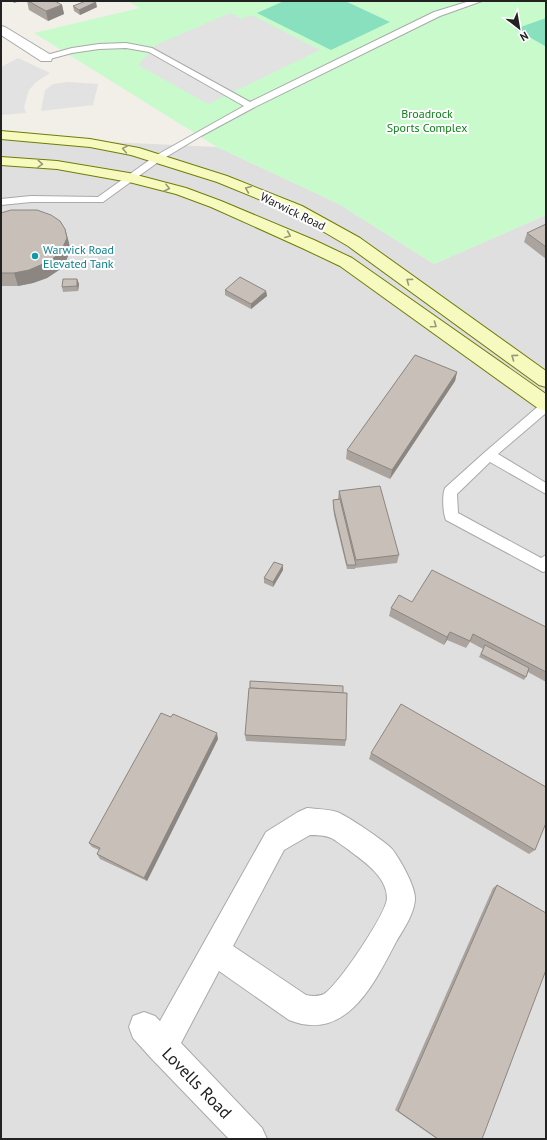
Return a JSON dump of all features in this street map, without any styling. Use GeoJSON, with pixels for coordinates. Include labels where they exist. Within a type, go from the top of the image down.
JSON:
{"type":"FeatureCollection","features":[{"type":"Feature","properties":{"kind":"main road","name":"Warwick Road"},"geometry":{"type":"LineString","coordinates":[[1,135],[90,143],[134,151],[222,179],[296,209],[354,242],[546,380]]}},
{"type":"Feature","properties":{"kind":"main road","name":"Warwick Road"},"geometry":{"type":"LineString","coordinates":[[1,161],[57,165],[129,178],[181,191],[216,204],[308,244],[346,262],[546,405]]}},
{"type":"Feature","properties":{"kind":"street"},"geometry":{"type":"LineString","coordinates":[[1,30],[46,58]]}},
{"type":"Feature","properties":{"kind":"street"},"geometry":{"type":"LineString","coordinates":[[307,821],[336,825],[382,858],[396,878],[401,898],[398,910],[356,982],[337,1002],[328,1009],[311,1012],[300,1009],[215,951],[275,841],[307,821]]}},
{"type":"Feature","properties":{"kind":"street","name":"Lovells Road"},"geometry":{"type":"LineString","coordinates":[[215,951],[153,1037],[251,1139]]}},
{"type":"Feature","properties":{"kind":"lane"},"geometry":{"type":"LineString","coordinates":[[1,202],[31,199],[100,200],[158,158],[198,134],[250,106],[437,14],[478,1]]}},
{"type":"Feature","properties":{"kind":"lane"},"geometry":{"type":"LineString","coordinates":[[46,58],[63,52],[87,48],[113,46],[144,48],[152,50],[250,106]]}},
{"type":"Feature","properties":{"kind":"lane"},"geometry":{"type":"LineString","coordinates":[[546,405],[489,455],[450,492],[451,516],[543,566],[546,561]]}},
{"type":"Feature","properties":{"kind":"lane"},"geometry":{"type":"LineString","coordinates":[[489,455],[546,489]]}},
{"type":"Feature","properties":{"kind":"shaded area"},"geometry":{"type":"Polygon","coordinates":[[[230,13],[242,19],[251,15],[320,50],[208,104],[138,65],[156,45],[230,13]]]}},
{"type":"Feature","properties":{"kind":"shaded area"},"geometry":{"type":"Polygon","coordinates":[[[18,58],[50,73],[36,82],[29,90],[24,107],[26,113],[1,115],[1,67],[18,58]]]}},
{"type":"Feature","properties":{"kind":"shaded area"},"geometry":{"type":"Polygon","coordinates":[[[68,82],[98,84],[93,105],[41,111],[45,90],[53,84],[68,82]]]}},
{"type":"Feature","properties":{"kind":"shaded area"},"geometry":{"type":"Polygon","coordinates":[[[1,137],[217,147],[339,204],[434,264],[546,215],[546,1139],[1,1139],[1,137]]]}},
{"type":"Feature","properties":{"kind":"green space","name":"Broadrock Sports Complex"},"geometry":{"type":"Polygon","coordinates":[[[128,1],[546,1],[546,215],[434,264],[339,204],[217,147],[34,33],[140,8],[128,1]]]}},
{"type":"Feature","properties":{"kind":"green space"},"geometry":{"type":"Polygon","coordinates":[[[284,1],[345,1],[390,22],[331,50],[257,13],[284,1]]]}},
{"type":"Feature","properties":{"kind":"green space"},"geometry":{"type":"Polygon","coordinates":[[[546,18],[545,46],[515,29],[546,18]]]}},
{"type":"Feature","properties":{"kind":"building"},"geometry":{"type":"Polygon","coordinates":[[[28,1],[55,1],[62,5],[46,11],[28,1]]]}},
{"type":"Feature","properties":{"kind":"building"},"geometry":{"type":"Polygon","coordinates":[[[86,1],[96,2],[79,10],[73,6],[86,1]]]}},
{"type":"Feature","properties":{"kind":"building","name":"Warwick Road Elevated Tank"},"geometry":{"type":"Polygon","coordinates":[[[11,210],[37,210],[51,215],[60,221],[65,229],[67,238],[63,247],[55,257],[29,270],[14,273],[1,273],[1,213],[11,210]]]}},
{"type":"Feature","properties":{"kind":"building"},"geometry":{"type":"Polygon","coordinates":[[[546,224],[546,247],[527,233],[546,224]]]}},
{"type":"Feature","properties":{"kind":"building"},"geometry":{"type":"Polygon","coordinates":[[[240,277],[266,291],[251,304],[225,290],[240,277]]]}},
{"type":"Feature","properties":{"kind":"building"},"geometry":{"type":"Polygon","coordinates":[[[63,279],[77,279],[77,286],[62,287],[63,279]]]}},
{"type":"Feature","properties":{"kind":"building"},"geometry":{"type":"Polygon","coordinates":[[[415,355],[457,372],[392,470],[347,450],[415,355]]]}},
{"type":"Feature","properties":{"kind":"building"},"geometry":{"type":"Polygon","coordinates":[[[380,486],[399,555],[356,560],[339,491],[380,486]]]}},
{"type":"Feature","properties":{"kind":"building"},"geometry":{"type":"Polygon","coordinates":[[[340,499],[356,565],[347,565],[334,510],[333,500],[340,499]]]}},
{"type":"Feature","properties":{"kind":"building"},"geometry":{"type":"Polygon","coordinates":[[[274,562],[283,565],[273,582],[264,578],[274,562]]]}},
{"type":"Feature","properties":{"kind":"building"},"geometry":{"type":"Polygon","coordinates":[[[432,570],[546,627],[546,672],[473,634],[470,641],[450,632],[447,637],[391,608],[399,595],[412,602],[432,570]]]}},
{"type":"Feature","properties":{"kind":"building"},"geometry":{"type":"Polygon","coordinates":[[[485,645],[529,668],[526,677],[481,654],[485,645]]]}},
{"type":"Feature","properties":{"kind":"building"},"geometry":{"type":"Polygon","coordinates":[[[250,681],[343,686],[343,693],[250,688],[250,681]]]}},
{"type":"Feature","properties":{"kind":"building"},"geometry":{"type":"Polygon","coordinates":[[[249,688],[347,693],[346,740],[245,735],[249,688]]]}},
{"type":"Feature","properties":{"kind":"building"},"geometry":{"type":"Polygon","coordinates":[[[401,704],[546,787],[546,823],[535,850],[371,753],[401,704]]]}},
{"type":"Feature","properties":{"kind":"building"},"geometry":{"type":"Polygon","coordinates":[[[161,713],[171,717],[173,714],[217,733],[144,878],[97,854],[100,848],[89,843],[161,713]]]}},
{"type":"Feature","properties":{"kind":"building"},"geometry":{"type":"Polygon","coordinates":[[[497,885],[546,913],[546,970],[482,1139],[438,1139],[398,1111],[497,885]]]}},
{"type":"Feature","properties":{"kind":"place","name":"Warwick Road Elevated Tank"},"geometry":{"type":"Point","coordinates":[35,256]}}]}
